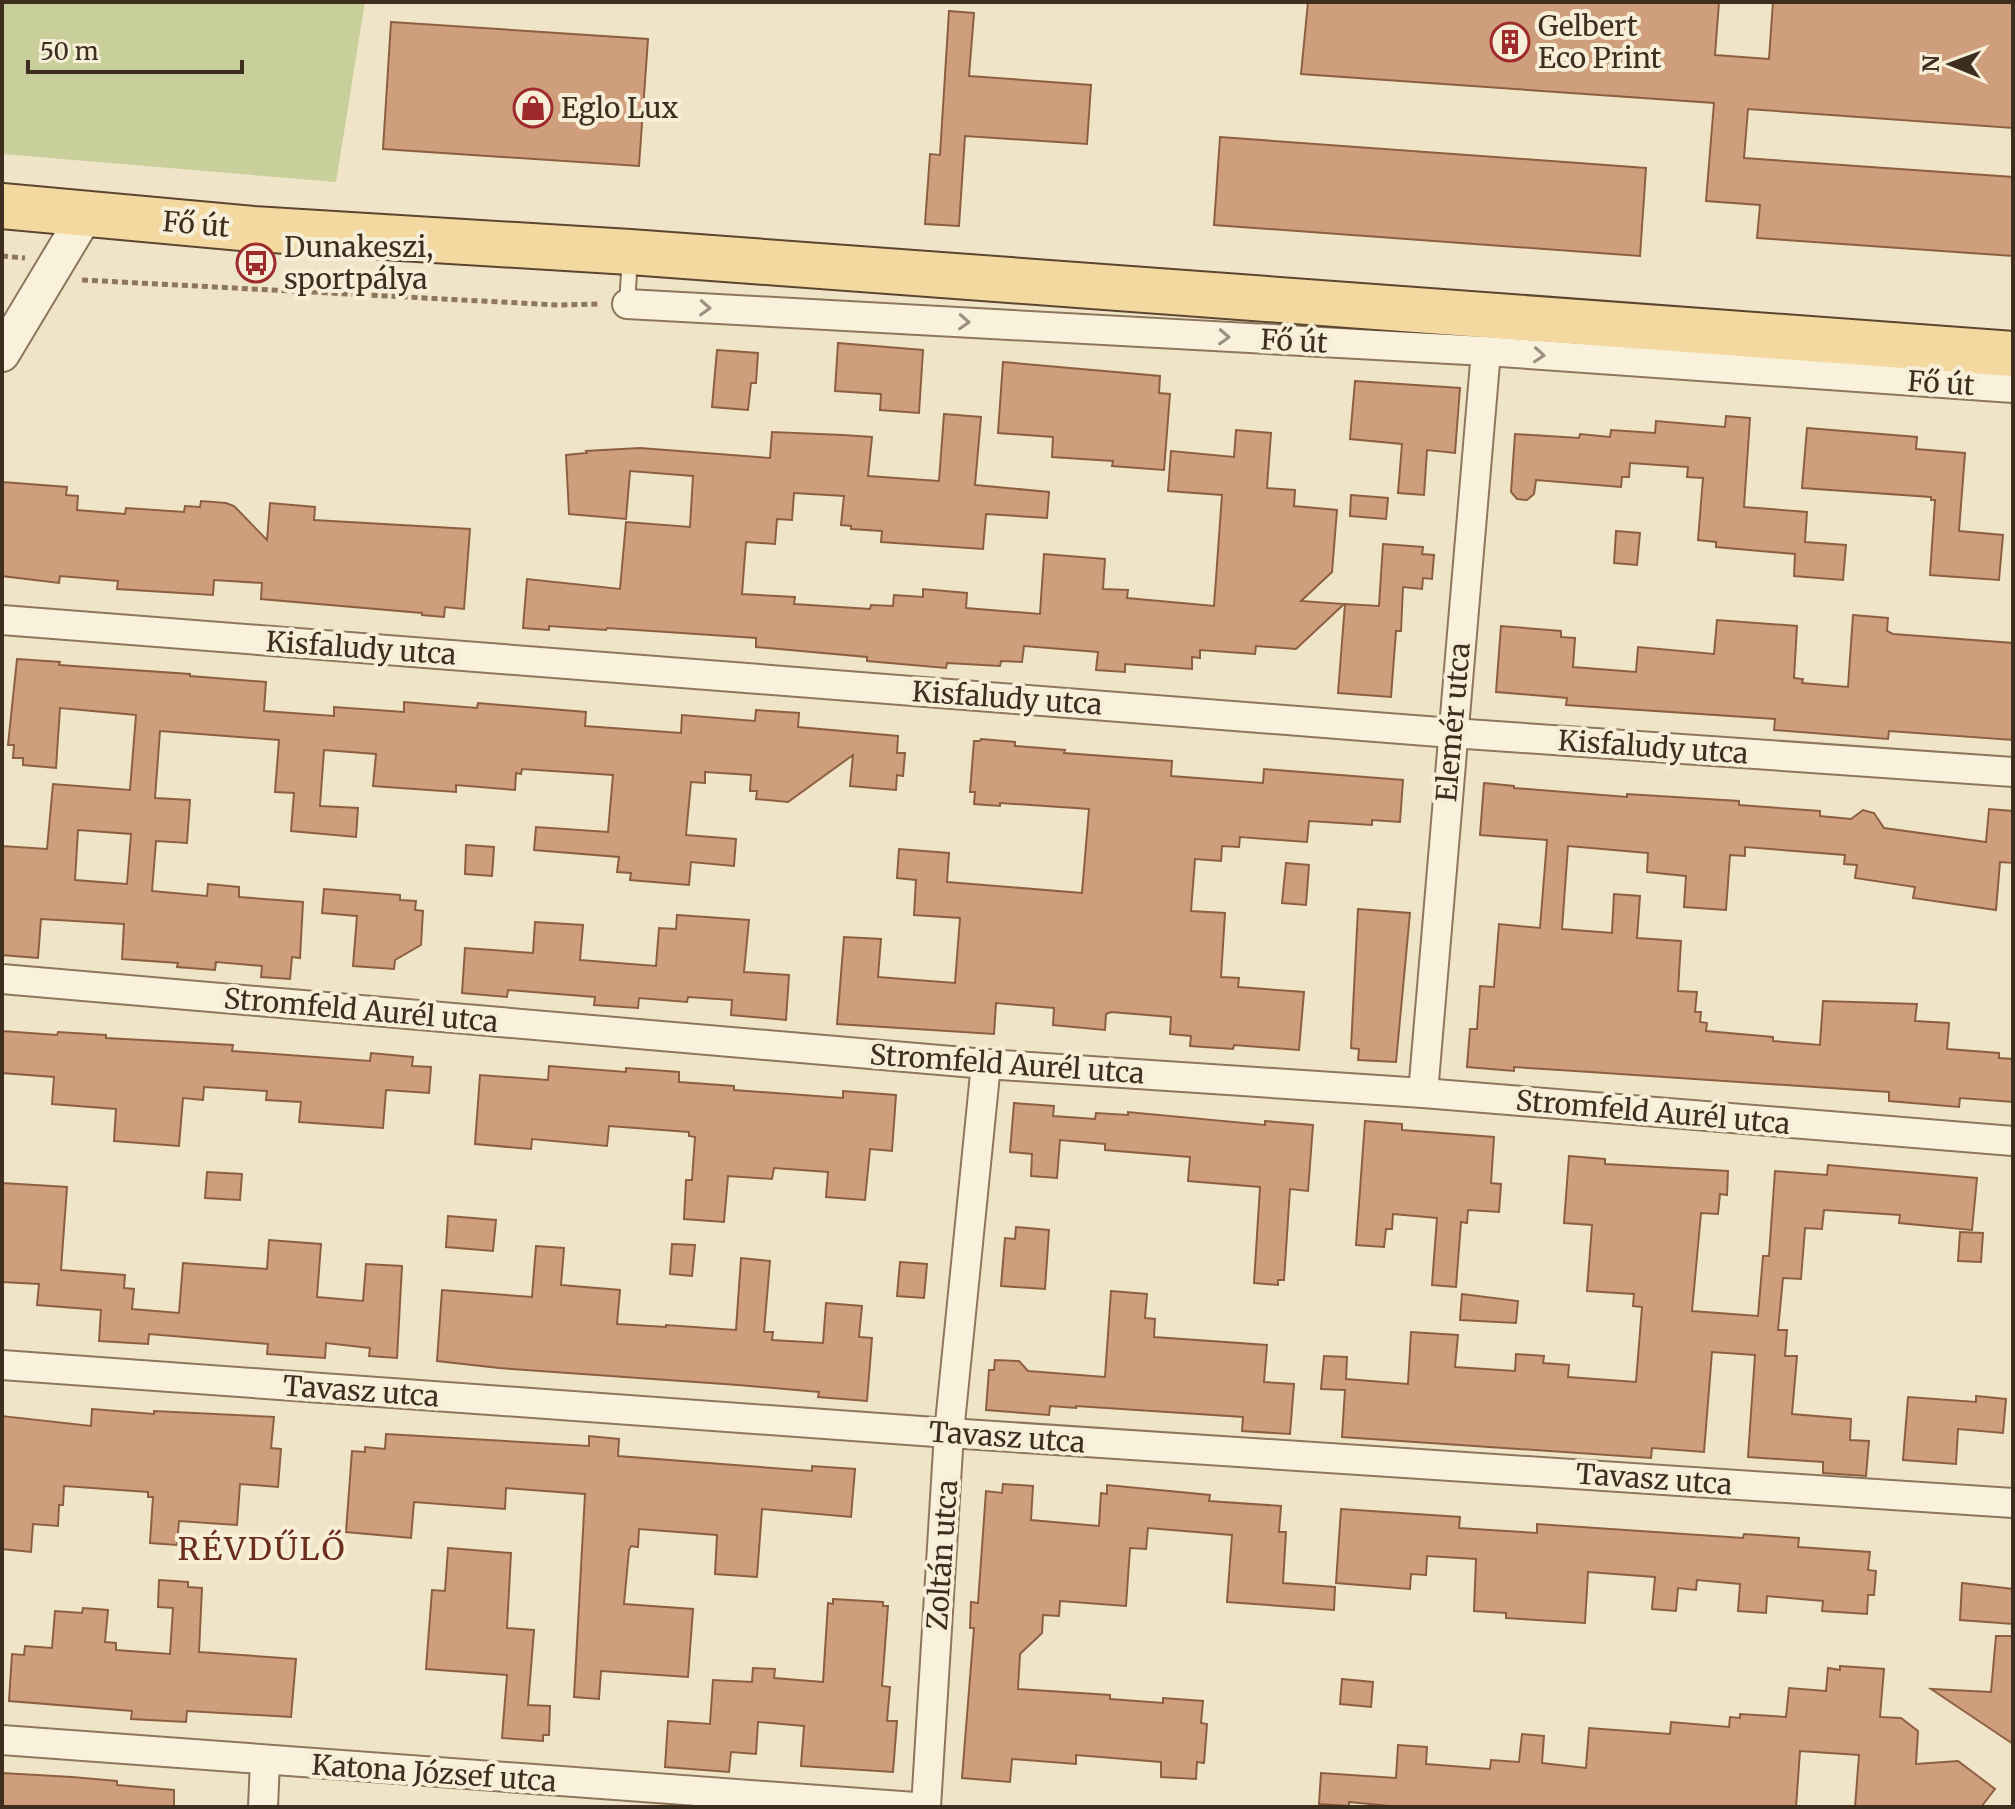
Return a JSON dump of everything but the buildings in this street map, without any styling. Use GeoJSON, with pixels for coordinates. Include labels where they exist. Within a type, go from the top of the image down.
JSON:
{"type":"FeatureCollection","features":[{"type":"Feature","properties":{"kind":"main road","name":"Fő út"},"geometry":{"type":"LineString","coordinates":[[2,206],[253,229],[630,252],[2013,354]]}},
{"type":"Feature","properties":{"kind":"street"},"geometry":{"type":"LineString","coordinates":[[2,354],[86,214]]}},
{"type":"Feature","properties":{"kind":"street","name":"Fő út"},"geometry":{"type":"LineString","coordinates":[[627,304],[1486,351],[2013,388]]}},
{"type":"Feature","properties":{"kind":"street","name":"Elemér utca"},"geometry":{"type":"LineString","coordinates":[[1423,1093],[1486,351]]}},
{"type":"Feature","properties":{"kind":"street","name":"Kisfaludy utca"},"geometry":{"type":"LineString","coordinates":[[2,620],[1452,733],[2013,772]]}},
{"type":"Feature","properties":{"kind":"street","name":"Stromfeld Aurél utca"},"geometry":{"type":"LineString","coordinates":[[2,979],[986,1064],[1423,1093],[2013,1141]]}},
{"type":"Feature","properties":{"kind":"street","name":"Zoltán utca"},"geometry":{"type":"LineString","coordinates":[[926,1807],[949,1433],[986,1064]]}},
{"type":"Feature","properties":{"kind":"street","name":"Tavasz utca"},"geometry":{"type":"LineString","coordinates":[[2,1365],[949,1433],[2013,1503]]}},
{"type":"Feature","properties":{"kind":"street","name":"Katona József utca"},"geometry":{"type":"LineString","coordinates":[[2,1740],[915,1807]]}},
{"type":"Feature","properties":{"kind":"street"},"geometry":{"type":"LineString","coordinates":[[263,1807],[265,1761]]}},
{"type":"Feature","properties":{"kind":"lane"},"geometry":{"type":"LineString","coordinates":[[627,304],[630,252]]}},
{"type":"Feature","properties":{"kind":"path"},"geometry":{"type":"LineString","coordinates":[[46,279],[558,305],[627,304]]}},
{"type":"Feature","properties":{"kind":"green space"},"geometry":{"type":"Polygon","coordinates":[[[2,2],[365,2],[336,182],[2,154],[2,2]]]}},
{"type":"Feature","properties":{"kind":"place","name":"Gelbert Eco Print"},"geometry":{"type":"Point","coordinates":[1510,42]}},
{"type":"Feature","properties":{"kind":"place","name":"Eglo Lux"},"geometry":{"type":"Point","coordinates":[533,108]}},
{"type":"Feature","properties":{"kind":"place","name":"Dunakeszi, sportpálya"},"geometry":{"type":"Point","coordinates":[256,263]}},
{"type":"Feature","properties":{"kind":"district","name":"RÉVDŰLŐ"},"geometry":{"type":"Point","coordinates":[262,1549]}}]}
